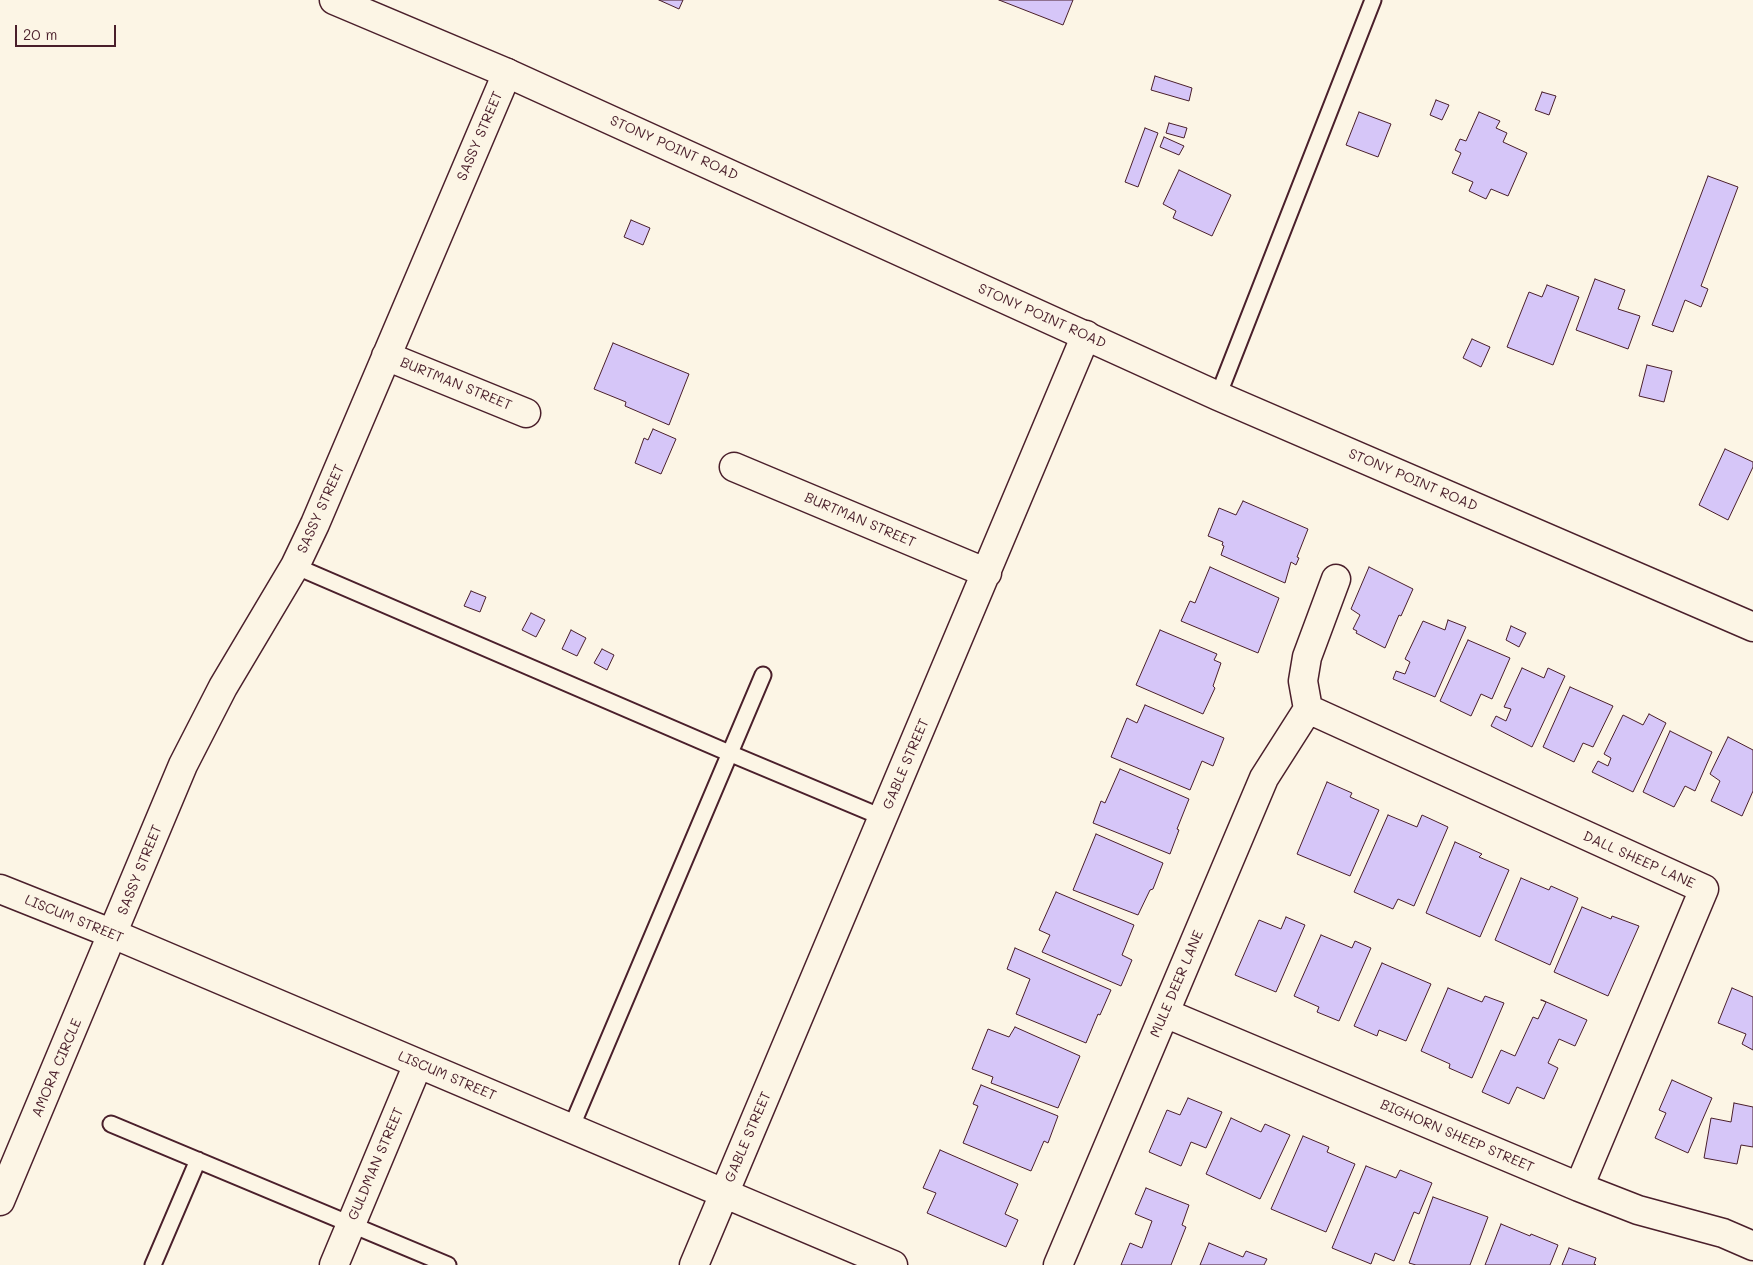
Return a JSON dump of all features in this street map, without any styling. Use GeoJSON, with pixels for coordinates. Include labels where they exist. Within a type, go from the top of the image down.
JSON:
{"type":"FeatureCollection","features":[{"type":"Feature","properties":{"kind":"street","name":"STONY POINT ROAD"},"geometry":{"type":"LineString","coordinates":[[334,0],[507,73],[1218,396],[1753,627]]}},
{"type":"Feature","properties":{"kind":"street","name":"SASSY STREET"},"geometry":{"type":"LineString","coordinates":[[113,934],[183,765],[223,686],[295,566],[315,524],[507,73]]}},
{"type":"Feature","properties":{"kind":"street","name":"GABLE STREET"},"geometry":{"type":"LineString","coordinates":[[724,1193],[884,818],[1086,335]]}},
{"type":"Feature","properties":{"kind":"street","name":"BURTMAN STREET"},"geometry":{"type":"LineString","coordinates":[[386,356],[526,413]]}},
{"type":"Feature","properties":{"kind":"street","name":"BURTMAN STREET"},"geometry":{"type":"LineString","coordinates":[[734,467],[986,573]]}},
{"type":"Feature","properties":{"kind":"street"},"geometry":{"type":"LineString","coordinates":[[1308,709],[1303,681],[1307,657],[1336,578]]}},
{"type":"Feature","properties":{"kind":"street","name":"MULE DEER LANE"},"geometry":{"type":"LineString","coordinates":[[1058,1265],[1264,778],[1308,709]]}},
{"type":"Feature","properties":{"kind":"street","name":"DALL SHEEP LANE"},"geometry":{"type":"LineString","coordinates":[[1308,709],[1704,889],[1579,1187]]}},
{"type":"Feature","properties":{"kind":"street","name":"LISCUM STREET"},"geometry":{"type":"LineString","coordinates":[[0,888],[113,934],[893,1265]]}},
{"type":"Feature","properties":{"kind":"street","name":"AMORA CIRCLE"},"geometry":{"type":"LineString","coordinates":[[0,1201],[113,934]]}},
{"type":"Feature","properties":{"kind":"street","name":"BIGHORN SHEEP STREET"},"geometry":{"type":"LineString","coordinates":[[1165,1013],[1579,1187],[1638,1210],[1722,1233],[1753,1246]]}},
{"type":"Feature","properties":{"kind":"street","name":"GULDMAN STREET"},"geometry":{"type":"LineString","coordinates":[[334,1265],[418,1064]]}},
{"type":"Feature","properties":{"kind":"street"},"geometry":{"type":"LineString","coordinates":[[694,1265],[724,1193]]}},
{"type":"Feature","properties":{"kind":"lane"},"geometry":{"type":"LineString","coordinates":[[1218,396],[1373,0]]}},
{"type":"Feature","properties":{"kind":"lane"},"geometry":{"type":"LineString","coordinates":[[295,566],[884,818]]}},
{"type":"Feature","properties":{"kind":"lane"},"geometry":{"type":"LineString","coordinates":[[571,1128],[763,675]]}},
{"type":"Feature","properties":{"kind":"lane"},"geometry":{"type":"LineString","coordinates":[[110,1124],[448,1265]]}},
{"type":"Feature","properties":{"kind":"lane"},"geometry":{"type":"LineString","coordinates":[[153,1265],[198,1160]]}},
{"type":"Feature","properties":{"kind":"building"},"geometry":{"type":"Polygon","coordinates":[[[659,0],[683,0],[679,9],[659,0]]]}},
{"type":"Feature","properties":{"kind":"building"},"geometry":{"type":"Polygon","coordinates":[[[999,0],[1073,0],[1063,25],[999,0]]]}},
{"type":"Feature","properties":{"kind":"building"},"geometry":{"type":"Polygon","coordinates":[[[1155,76],[1192,88],[1189,101],[1151,90],[1155,76]]]}},
{"type":"Feature","properties":{"kind":"building"},"geometry":{"type":"Polygon","coordinates":[[[1542,92],[1556,96],[1549,115],[1535,110],[1542,92]]]}},
{"type":"Feature","properties":{"kind":"building"},"geometry":{"type":"Polygon","coordinates":[[[1436,100],[1449,105],[1442,120],[1430,115],[1436,100]]]}},
{"type":"Feature","properties":{"kind":"building"},"geometry":{"type":"Polygon","coordinates":[[[1359,112],[1391,124],[1378,157],[1346,145],[1359,112]]]}},
{"type":"Feature","properties":{"kind":"building"},"geometry":{"type":"Polygon","coordinates":[[[1479,112],[1500,121],[1496,128],[1507,133],[1503,142],[1527,153],[1508,196],[1491,189],[1486,199],[1469,191],[1473,182],[1452,173],[1461,153],[1455,150],[1460,139],[1466,141],[1479,112]]]}},
{"type":"Feature","properties":{"kind":"building"},"geometry":{"type":"Polygon","coordinates":[[[1169,123],[1187,128],[1184,138],[1166,133],[1169,123]]]}},
{"type":"Feature","properties":{"kind":"building"},"geometry":{"type":"Polygon","coordinates":[[[1145,128],[1158,133],[1138,187],[1125,182],[1145,128]]]}},
{"type":"Feature","properties":{"kind":"building"},"geometry":{"type":"Polygon","coordinates":[[[1164,137],[1184,146],[1179,155],[1160,147],[1164,137]]]}},
{"type":"Feature","properties":{"kind":"building"},"geometry":{"type":"Polygon","coordinates":[[[1179,170],[1231,195],[1212,236],[1173,218],[1176,211],[1163,204],[1179,170]]]}},
{"type":"Feature","properties":{"kind":"building"},"geometry":{"type":"Polygon","coordinates":[[[1708,176],[1738,187],[1701,286],[1708,289],[1701,307],[1685,300],[1673,332],[1652,325],[1708,176]]]}},
{"type":"Feature","properties":{"kind":"building"},"geometry":{"type":"Polygon","coordinates":[[[631,220],[650,228],[643,245],[624,237],[631,220]]]}},
{"type":"Feature","properties":{"kind":"building"},"geometry":{"type":"Polygon","coordinates":[[[1595,279],[1625,290],[1618,309],[1640,316],[1628,349],[1576,330],[1595,279]]]}},
{"type":"Feature","properties":{"kind":"building"},"geometry":{"type":"Polygon","coordinates":[[[1547,285],[1579,297],[1553,365],[1507,347],[1529,292],[1542,297],[1547,285]]]}},
{"type":"Feature","properties":{"kind":"building"},"geometry":{"type":"Polygon","coordinates":[[[1472,339],[1490,347],[1481,367],[1463,358],[1472,339]]]}},
{"type":"Feature","properties":{"kind":"building"},"geometry":{"type":"Polygon","coordinates":[[[613,343],[689,374],[669,425],[625,406],[626,402],[594,389],[613,343]]]}},
{"type":"Feature","properties":{"kind":"building"},"geometry":{"type":"Polygon","coordinates":[[[1647,365],[1672,371],[1664,402],[1639,396],[1647,365]]]}},
{"type":"Feature","properties":{"kind":"building"},"geometry":{"type":"Polygon","coordinates":[[[653,429],[676,439],[661,474],[635,463],[644,438],[648,440],[653,429]]]}},
{"type":"Feature","properties":{"kind":"building"},"geometry":{"type":"Polygon","coordinates":[[[1725,449],[1753,462],[1753,467],[1728,520],[1699,505],[1725,449]]]}},
{"type":"Feature","properties":{"kind":"building"},"geometry":{"type":"Polygon","coordinates":[[[1243,501],[1308,529],[1297,557],[1299,558],[1296,565],[1291,562],[1285,583],[1221,555],[1224,546],[1222,545],[1223,542],[1208,536],[1219,508],[1236,515],[1243,501]]]}},
{"type":"Feature","properties":{"kind":"building"},"geometry":{"type":"Polygon","coordinates":[[[1210,567],[1279,598],[1258,653],[1181,621],[1190,601],[1195,603],[1210,567]]]}},
{"type":"Feature","properties":{"kind":"building"},"geometry":{"type":"Polygon","coordinates":[[[1369,567],[1413,589],[1401,616],[1399,615],[1385,648],[1356,633],[1357,631],[1353,629],[1360,615],[1351,609],[1369,567]]]}},
{"type":"Feature","properties":{"kind":"building"},"geometry":{"type":"Polygon","coordinates":[[[471,591],[486,597],[480,612],[464,606],[471,591]]]}},
{"type":"Feature","properties":{"kind":"building"},"geometry":{"type":"Polygon","coordinates":[[[531,613],[545,620],[536,637],[522,630],[531,613]]]}},
{"type":"Feature","properties":{"kind":"building"},"geometry":{"type":"Polygon","coordinates":[[[1448,620],[1466,627],[1435,697],[1393,679],[1396,671],[1405,674],[1410,662],[1405,659],[1423,621],[1445,630],[1448,620]]]}},
{"type":"Feature","properties":{"kind":"building"},"geometry":{"type":"Polygon","coordinates":[[[1511,626],[1526,633],[1519,647],[1506,640],[1511,626]]]}},
{"type":"Feature","properties":{"kind":"building"},"geometry":{"type":"Polygon","coordinates":[[[571,630],[586,638],[577,656],[562,649],[571,630]]]}},
{"type":"Feature","properties":{"kind":"building"},"geometry":{"type":"Polygon","coordinates":[[[1160,630],[1217,654],[1214,660],[1221,663],[1213,686],[1215,688],[1203,714],[1136,685],[1160,630]]]}},
{"type":"Feature","properties":{"kind":"building"},"geometry":{"type":"Polygon","coordinates":[[[1468,640],[1510,658],[1492,699],[1481,694],[1471,716],[1440,701],[1468,640]]]}},
{"type":"Feature","properties":{"kind":"building"},"geometry":{"type":"Polygon","coordinates":[[[602,649],[614,655],[607,670],[594,663],[602,649]]]}},
{"type":"Feature","properties":{"kind":"building"},"geometry":{"type":"Polygon","coordinates":[[[1522,668],[1544,678],[1548,668],[1565,676],[1532,747],[1491,726],[1496,716],[1506,721],[1511,709],[1504,707],[1522,668]]]}},
{"type":"Feature","properties":{"kind":"building"},"geometry":{"type":"Polygon","coordinates":[[[1570,687],[1613,706],[1593,747],[1583,743],[1574,762],[1543,747],[1570,687]]]}},
{"type":"Feature","properties":{"kind":"building"},"geometry":{"type":"Polygon","coordinates":[[[1145,705],[1224,738],[1213,766],[1202,761],[1190,790],[1111,757],[1127,718],[1137,723],[1145,705]]]}},
{"type":"Feature","properties":{"kind":"building"},"geometry":{"type":"Polygon","coordinates":[[[1649,714],[1666,723],[1633,792],[1592,772],[1598,761],[1608,766],[1611,758],[1604,754],[1623,715],[1643,725],[1649,714]]]}},
{"type":"Feature","properties":{"kind":"building"},"geometry":{"type":"Polygon","coordinates":[[[1670,731],[1712,752],[1695,791],[1685,786],[1674,807],[1643,792],[1670,731]]]}},
{"type":"Feature","properties":{"kind":"building"},"geometry":{"type":"Polygon","coordinates":[[[1728,737],[1753,750],[1753,791],[1742,816],[1711,801],[1720,781],[1710,774],[1728,737]]]}},
{"type":"Feature","properties":{"kind":"building"},"geometry":{"type":"Polygon","coordinates":[[[1120,769],[1189,799],[1177,829],[1179,830],[1170,854],[1093,823],[1101,801],[1105,803],[1120,769]]]}},
{"type":"Feature","properties":{"kind":"building"},"geometry":{"type":"Polygon","coordinates":[[[1327,782],[1352,793],[1350,797],[1379,810],[1350,876],[1297,854],[1327,782]]]}},
{"type":"Feature","properties":{"kind":"building"},"geometry":{"type":"Polygon","coordinates":[[[1388,815],[1417,827],[1422,815],[1448,827],[1414,906],[1398,899],[1393,909],[1354,892],[1388,815]]]}},
{"type":"Feature","properties":{"kind":"building"},"geometry":{"type":"Polygon","coordinates":[[[1096,834],[1163,863],[1153,889],[1150,890],[1138,915],[1073,890],[1096,834]]]}},
{"type":"Feature","properties":{"kind":"building"},"geometry":{"type":"Polygon","coordinates":[[[1455,842],[1482,854],[1479,857],[1509,870],[1480,937],[1426,913],[1455,842]]]}},
{"type":"Feature","properties":{"kind":"building"},"geometry":{"type":"Polygon","coordinates":[[[1521,878],[1549,890],[1551,886],[1578,898],[1550,965],[1495,940],[1521,878]]]}},
{"type":"Feature","properties":{"kind":"building"},"geometry":{"type":"Polygon","coordinates":[[[1056,892],[1134,925],[1122,955],[1132,960],[1121,986],[1042,952],[1050,935],[1039,930],[1056,892]]]}},
{"type":"Feature","properties":{"kind":"building"},"geometry":{"type":"Polygon","coordinates":[[[1582,907],[1611,919],[1612,916],[1639,926],[1608,996],[1554,972],[1582,907]]]}},
{"type":"Feature","properties":{"kind":"building"},"geometry":{"type":"Polygon","coordinates":[[[1286,917],[1305,925],[1276,992],[1235,975],[1259,920],[1281,929],[1286,917]]]}},
{"type":"Feature","properties":{"kind":"building"},"geometry":{"type":"Polygon","coordinates":[[[1321,935],[1352,948],[1355,941],[1371,948],[1339,1021],[1317,1012],[1319,1007],[1294,996],[1321,935]]]}},
{"type":"Feature","properties":{"kind":"building"},"geometry":{"type":"Polygon","coordinates":[[[1015,948],[1111,990],[1100,1015],[1098,1014],[1086,1043],[1016,1014],[1030,979],[1007,969],[1015,948]]]}},
{"type":"Feature","properties":{"kind":"building"},"geometry":{"type":"Polygon","coordinates":[[[1382,963],[1431,984],[1406,1041],[1379,1030],[1377,1036],[1354,1026],[1382,963]]]}},
{"type":"Feature","properties":{"kind":"building"},"geometry":{"type":"Polygon","coordinates":[[[1448,988],[1482,1002],[1485,996],[1504,1003],[1472,1078],[1449,1068],[1450,1064],[1421,1051],[1448,988]]]}},
{"type":"Feature","properties":{"kind":"building"},"geometry":{"type":"Polygon","coordinates":[[[1732,988],[1753,997],[1753,1050],[1742,1044],[1746,1034],[1718,1023],[1732,988]]]}},
{"type":"Feature","properties":{"kind":"building"},"geometry":{"type":"Polygon","coordinates":[[[1542,1000],[1587,1020],[1575,1046],[1559,1039],[1548,1063],[1558,1068],[1544,1099],[1517,1087],[1509,1104],[1482,1092],[1501,1050],[1515,1056],[1533,1017],[1538,1019],[1546,1002],[1542,1000]]]}},
{"type":"Feature","properties":{"kind":"building"},"geometry":{"type":"Polygon","coordinates":[[[1015,1027],[1080,1056],[1058,1108],[991,1083],[993,1077],[972,1069],[988,1029],[1009,1037],[1015,1027]]]}},
{"type":"Feature","properties":{"kind":"building"},"geometry":{"type":"Polygon","coordinates":[[[1672,1080],[1712,1098],[1688,1153],[1655,1138],[1666,1113],[1659,1110],[1672,1080]]]}},
{"type":"Feature","properties":{"kind":"building"},"geometry":{"type":"Polygon","coordinates":[[[981,1085],[1058,1116],[1048,1143],[1044,1141],[1031,1171],[963,1143],[978,1106],[973,1104],[981,1085]]]}},
{"type":"Feature","properties":{"kind":"building"},"geometry":{"type":"Polygon","coordinates":[[[1188,1098],[1222,1112],[1206,1148],[1191,1142],[1181,1166],[1149,1152],[1167,1110],[1180,1115],[1188,1098]]]}},
{"type":"Feature","properties":{"kind":"building"},"geometry":{"type":"Polygon","coordinates":[[[1734,1103],[1753,1107],[1753,1147],[1741,1145],[1737,1164],[1704,1158],[1711,1118],[1731,1122],[1734,1103]]]}},
{"type":"Feature","properties":{"kind":"building"},"geometry":{"type":"Polygon","coordinates":[[[1231,1118],[1261,1132],[1265,1124],[1290,1135],[1260,1199],[1206,1174],[1231,1118]]]}},
{"type":"Feature","properties":{"kind":"building"},"geometry":{"type":"Polygon","coordinates":[[[1303,1136],[1329,1147],[1327,1152],[1355,1164],[1326,1232],[1271,1209],[1303,1136]]]}},
{"type":"Feature","properties":{"kind":"building"},"geometry":{"type":"Polygon","coordinates":[[[940,1150],[1018,1184],[1005,1214],[1018,1220],[1006,1247],[927,1213],[936,1193],[923,1188],[940,1150]]]}},
{"type":"Feature","properties":{"kind":"building"},"geometry":{"type":"Polygon","coordinates":[[[1366,1166],[1396,1178],[1400,1170],[1432,1183],[1419,1214],[1414,1212],[1394,1261],[1375,1253],[1371,1264],[1332,1248],[1366,1166]]]}},
{"type":"Feature","properties":{"kind":"building"},"geometry":{"type":"Polygon","coordinates":[[[1146,1188],[1189,1205],[1182,1225],[1186,1227],[1171,1265],[1121,1265],[1130,1243],[1142,1248],[1152,1221],[1135,1214],[1146,1188]]]}},
{"type":"Feature","properties":{"kind":"building"},"geometry":{"type":"Polygon","coordinates":[[[1433,1197],[1488,1217],[1470,1265],[1416,1265],[1409,1263],[1433,1197]]]}},
{"type":"Feature","properties":{"kind":"building"},"geometry":{"type":"Polygon","coordinates":[[[1501,1224],[1558,1245],[1550,1265],[1485,1265],[1501,1224]]]}},
{"type":"Feature","properties":{"kind":"building"},"geometry":{"type":"Polygon","coordinates":[[[1209,1243],[1243,1257],[1246,1251],[1267,1259],[1264,1265],[1200,1265],[1209,1243]]]}},
{"type":"Feature","properties":{"kind":"building"},"geometry":{"type":"Polygon","coordinates":[[[1569,1248],[1596,1258],[1594,1264],[1596,1265],[1562,1265],[1569,1248]]]}}]}
